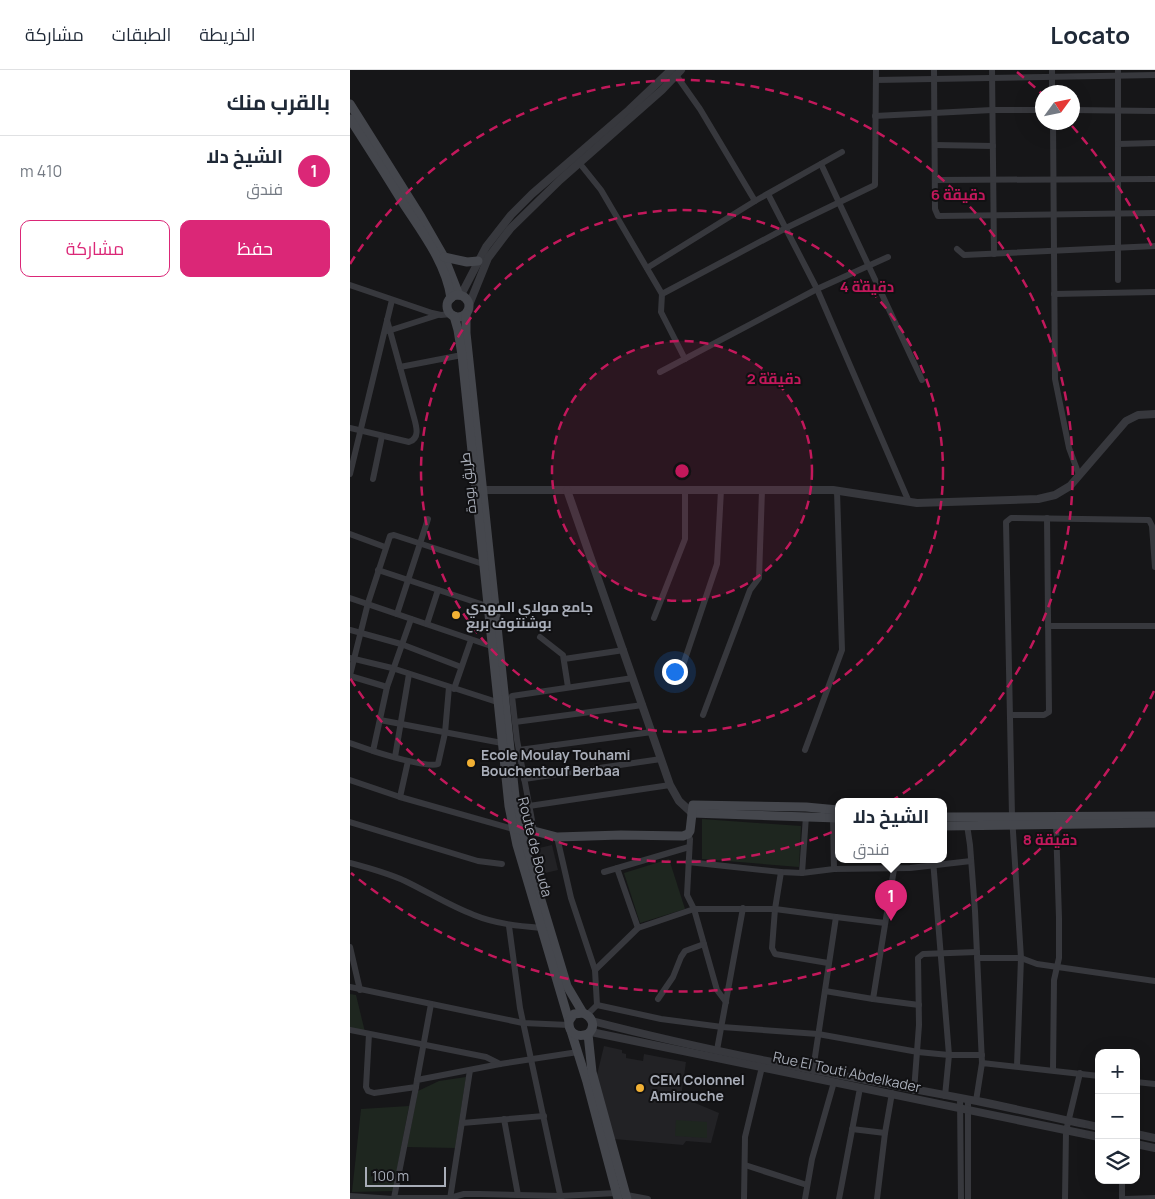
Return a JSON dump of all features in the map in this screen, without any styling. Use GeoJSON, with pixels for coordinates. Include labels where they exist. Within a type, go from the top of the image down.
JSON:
{"type":"FeatureCollection","features":[{"type":"Feature","properties":{"kind":"main road"},"geometry":{"type":"LineString","coordinates":[[350,104],[441,265],[447,281],[457,296],[466,299],[467,309],[460,317],[452,315],[447,304],[457,296]]}},
{"type":"Feature","properties":{"kind":"main road"},"geometry":{"type":"LineString","coordinates":[[350,119],[373,147],[444,258],[457,296]]}},
{"type":"Feature","properties":{"kind":"main road"},"geometry":{"type":"LineString","coordinates":[[444,258],[467,262],[478,261]]}},
{"type":"Feature","properties":{"kind":"main road","name":"طريق بودة"},"geometry":{"type":"LineString","coordinates":[[467,309],[465,328],[486,606],[495,648]]}},
{"type":"Feature","properties":{"kind":"main road","name":"طريق بودة"},"geometry":{"type":"LineString","coordinates":[[452,315],[458,330],[482,490],[495,648]]}},
{"type":"Feature","properties":{"kind":"main road","name":"Route de Bouda"},"geometry":{"type":"LineString","coordinates":[[495,648],[497,702],[509,806],[567,986],[587,1016]]}},
{"type":"Feature","properties":{"kind":"main road","name":"Route de Bouda"},"geometry":{"type":"LineString","coordinates":[[495,648],[516,806],[517,829],[569,1025],[622,1196]]}},
{"type":"Feature","properties":{"kind":"main road"},"geometry":{"type":"LineString","coordinates":[[693,809],[806,808],[835,815]]}},
{"type":"Feature","properties":{"kind":"main road"},"geometry":{"type":"LineString","coordinates":[[517,829],[557,837],[688,834],[693,809]]}},
{"type":"Feature","properties":{"kind":"main road"},"geometry":{"type":"LineString","coordinates":[[693,809],[806,816],[835,815]]}},
{"type":"Feature","properties":{"kind":"main road"},"geometry":{"type":"LineString","coordinates":[[947,826],[1012,820],[1155,816]]}},
{"type":"Feature","properties":{"kind":"main road"},"geometry":{"type":"LineString","coordinates":[[947,817],[1012,820],[1056,825],[1155,823]]}},
{"type":"Feature","properties":{"kind":"main road"},"geometry":{"type":"LineString","coordinates":[[589,1033],[578,1036],[569,1025],[574,1014],[587,1016],[589,1033],[592,1072],[622,1196]]}},
{"type":"Feature","properties":{"kind":"street"},"geometry":{"type":"LineString","coordinates":[[662,294],[786,228],[874,185],[876,70]]}},
{"type":"Feature","properties":{"kind":"street"},"geometry":{"type":"LineString","coordinates":[[934,70],[935,209],[938,216],[1155,213]]}},
{"type":"Feature","properties":{"kind":"street"},"geometry":{"type":"LineString","coordinates":[[992,70],[994,254]]}},
{"type":"Feature","properties":{"kind":"street"},"geometry":{"type":"LineString","coordinates":[[457,296],[491,240],[511,215],[532,194],[655,96],[676,72],[755,201]]}},
{"type":"Feature","properties":{"kind":"street"},"geometry":{"type":"LineString","coordinates":[[876,80],[992,78],[1052,74],[1118,73],[1155,75]]}},
{"type":"Feature","properties":{"kind":"street"},"geometry":{"type":"LineString","coordinates":[[1118,73],[1118,280]]}},
{"type":"Feature","properties":{"kind":"street"},"geometry":{"type":"LineString","coordinates":[[875,116],[934,112],[1035,110]]}},
{"type":"Feature","properties":{"kind":"street"},"geometry":{"type":"LineString","coordinates":[[1080,110],[1155,111]]}},
{"type":"Feature","properties":{"kind":"street"},"geometry":{"type":"LineString","coordinates":[[1053,130],[1053,251],[1056,379],[1069,448],[1079,475]]}},
{"type":"Feature","properties":{"kind":"street"},"geometry":{"type":"LineString","coordinates":[[1118,144],[1155,143]]}},
{"type":"Feature","properties":{"kind":"street"},"geometry":{"type":"LineString","coordinates":[[934,146],[993,146]]}},
{"type":"Feature","properties":{"kind":"street"},"geometry":{"type":"LineString","coordinates":[[647,268],[755,201],[842,152]]}},
{"type":"Feature","properties":{"kind":"street"},"geometry":{"type":"LineString","coordinates":[[577,160],[601,190],[662,294],[661,312],[684,359]]}},
{"type":"Feature","properties":{"kind":"street"},"geometry":{"type":"LineString","coordinates":[[467,309],[488,258],[503,238],[577,160]]}},
{"type":"Feature","properties":{"kind":"street"},"geometry":{"type":"LineString","coordinates":[[821,164],[922,380]]}},
{"type":"Feature","properties":{"kind":"street"},"geometry":{"type":"LineString","coordinates":[[935,180],[1155,179]]}},
{"type":"Feature","properties":{"kind":"street"},"geometry":{"type":"LineString","coordinates":[[768,194],[817,289],[909,502]]}},
{"type":"Feature","properties":{"kind":"street"},"geometry":{"type":"LineString","coordinates":[[956,249],[964,256],[1155,246]]}},
{"type":"Feature","properties":{"kind":"street"},"geometry":{"type":"LineString","coordinates":[[660,372],[817,289],[888,257]]}},
{"type":"Feature","properties":{"kind":"street"},"geometry":{"type":"LineString","coordinates":[[350,285],[438,315]]}},
{"type":"Feature","properties":{"kind":"street"},"geometry":{"type":"LineString","coordinates":[[1054,294],[1155,292]]}},
{"type":"Feature","properties":{"kind":"street"},"geometry":{"type":"LineString","coordinates":[[350,474],[387,331],[387,320],[392,300]]}},
{"type":"Feature","properties":{"kind":"street"},"geometry":{"type":"LineString","coordinates":[[387,331],[438,315],[452,315]]}},
{"type":"Feature","properties":{"kind":"street"},"geometry":{"type":"LineString","coordinates":[[350,428],[409,442],[412,442],[416,436],[417,430],[400,366],[387,331]]}},
{"type":"Feature","properties":{"kind":"street"},"geometry":{"type":"LineString","coordinates":[[400,366],[462,355]]}},
{"type":"Feature","properties":{"kind":"street"},"geometry":{"type":"LineString","coordinates":[[482,490],[837,491],[917,503],[1038,499],[1055,495],[1070,486],[1126,421],[1138,415],[1155,414]]}},
{"type":"Feature","properties":{"kind":"street"},"geometry":{"type":"LineString","coordinates":[[373,479],[382,436]]}},
{"type":"Feature","properties":{"kind":"street"},"geometry":{"type":"LineString","coordinates":[[567,490],[670,784],[675,795],[685,807],[693,809]]}},
{"type":"Feature","properties":{"kind":"street"},"geometry":{"type":"LineString","coordinates":[[654,618],[685,539],[685,490]]}},
{"type":"Feature","properties":{"kind":"street"},"geometry":{"type":"LineString","coordinates":[[682,668],[717,564],[721,490]]}},
{"type":"Feature","properties":{"kind":"street"},"geometry":{"type":"LineString","coordinates":[[703,715],[750,590],[759,578],[762,490]]}},
{"type":"Feature","properties":{"kind":"street"},"geometry":{"type":"LineString","coordinates":[[805,750],[842,650],[837,491]]}},
{"type":"Feature","properties":{"kind":"street"},"geometry":{"type":"LineString","coordinates":[[1017,1066],[1021,958],[1012,820],[1006,522],[1011,518],[1150,521],[1155,567]]}},
{"type":"Feature","properties":{"kind":"street"},"geometry":{"type":"LineString","coordinates":[[1010,715],[1048,714],[1047,518]]}},
{"type":"Feature","properties":{"kind":"street"},"geometry":{"type":"LineString","coordinates":[[397,614],[428,519]]}},
{"type":"Feature","properties":{"kind":"street"},"geometry":{"type":"LineString","coordinates":[[350,534],[385,547]]}},
{"type":"Feature","properties":{"kind":"street"},"geometry":{"type":"LineString","coordinates":[[387,687],[350,675],[352,658],[389,538],[392,535],[483,564]]}},
{"type":"Feature","properties":{"kind":"street"},"geometry":{"type":"LineString","coordinates":[[378,570],[486,606]]}},
{"type":"Feature","properties":{"kind":"street"},"geometry":{"type":"LineString","coordinates":[[427,624],[438,590]]}},
{"type":"Feature","properties":{"kind":"street"},"geometry":{"type":"LineString","coordinates":[[350,598],[495,648]]}},
{"type":"Feature","properties":{"kind":"street"},"geometry":{"type":"LineString","coordinates":[[373,751],[392,668],[411,619]]}},
{"type":"Feature","properties":{"kind":"street"},"geometry":{"type":"LineString","coordinates":[[1048,626],[1155,626]]}},
{"type":"Feature","properties":{"kind":"street"},"geometry":{"type":"LineString","coordinates":[[350,630],[401,644],[461,667]]}},
{"type":"Feature","properties":{"kind":"street"},"geometry":{"type":"LineString","coordinates":[[540,637],[561,653],[564,659],[568,687]]}},
{"type":"Feature","properties":{"kind":"street"},"geometry":{"type":"LineString","coordinates":[[350,743],[408,761],[436,765],[439,762],[445,732],[451,688],[471,640]]}},
{"type":"Feature","properties":{"kind":"street"},"geometry":{"type":"LineString","coordinates":[[564,659],[624,650]]}},
{"type":"Feature","properties":{"kind":"street"},"geometry":{"type":"LineString","coordinates":[[352,658],[392,668],[497,702]]}},
{"type":"Feature","properties":{"kind":"street"},"geometry":{"type":"LineString","coordinates":[[395,757],[410,674]]}},
{"type":"Feature","properties":{"kind":"street"},"geometry":{"type":"LineString","coordinates":[[534,831],[519,750],[513,695],[633,678]]}},
{"type":"Feature","properties":{"kind":"street"},"geometry":{"type":"LineString","coordinates":[[516,722],[643,705]]}},
{"type":"Feature","properties":{"kind":"street"},"geometry":{"type":"LineString","coordinates":[[380,720],[502,744]]}},
{"type":"Feature","properties":{"kind":"street"},"geometry":{"type":"LineString","coordinates":[[519,750],[652,732]]}},
{"type":"Feature","properties":{"kind":"street"},"geometry":{"type":"LineString","coordinates":[[524,779],[661,759]]}},
{"type":"Feature","properties":{"kind":"street"},"geometry":{"type":"LineString","coordinates":[[400,797],[408,761]]}},
{"type":"Feature","properties":{"kind":"street"},"geometry":{"type":"LineString","coordinates":[[350,780],[400,797],[517,829]]}},
{"type":"Feature","properties":{"kind":"street"},"geometry":{"type":"LineString","coordinates":[[529,806],[670,784]]}},
{"type":"Feature","properties":{"kind":"street"},"geometry":{"type":"LineString","coordinates":[[802,872],[806,816]]}},
{"type":"Feature","properties":{"kind":"street"},"geometry":{"type":"LineString","coordinates":[[350,822],[478,861],[502,864]]}},
{"type":"Feature","properties":{"kind":"street"},"geometry":{"type":"LineString","coordinates":[[967,825],[971,861],[982,1059],[963,1109],[964,1168],[968,1199]]}},
{"type":"Feature","properties":{"kind":"street"},"geometry":{"type":"LineString","coordinates":[[1053,1070],[1054,980],[1057,966],[1059,918],[1056,825]]}},
{"type":"Feature","properties":{"kind":"street"},"geometry":{"type":"LineString","coordinates":[[688,834],[690,838],[687,895],[694,909],[717,990],[726,1002]]}},
{"type":"Feature","properties":{"kind":"street"},"geometry":{"type":"LineString","coordinates":[[557,837],[571,898],[595,970],[598,1005],[587,1016]]}},
{"type":"Feature","properties":{"kind":"street"},"geometry":{"type":"LineString","coordinates":[[604,872],[689,847]]}},
{"type":"Feature","properties":{"kind":"street"},"geometry":{"type":"LineString","coordinates":[[834,869],[835,851]]}},
{"type":"Feature","properties":{"kind":"street"},"geometry":{"type":"LineString","coordinates":[[947,862],[971,861]]}},
{"type":"Feature","properties":{"kind":"street"},"geometry":{"type":"LineString","coordinates":[[688,862],[781,872],[834,869],[894,869],[933,863],[949,1055],[945,1096]]}},
{"type":"Feature","properties":{"kind":"street"},"geometry":{"type":"LineString","coordinates":[[350,863],[405,881],[474,916],[510,926],[542,928]]}},
{"type":"Feature","properties":{"kind":"street"},"geometry":{"type":"LineString","coordinates":[[880,863],[880,869]]}},
{"type":"Feature","properties":{"kind":"street"},"geometry":{"type":"LineString","coordinates":[[617,868],[638,928]]}},
{"type":"Feature","properties":{"kind":"street"},"geometry":{"type":"LineString","coordinates":[[873,999],[894,869]]}},
{"type":"Feature","properties":{"kind":"street"},"geometry":{"type":"LineString","coordinates":[[781,872],[774,909],[772,948],[775,954],[828,964]]}},
{"type":"Feature","properties":{"kind":"street"},"geometry":{"type":"LineString","coordinates":[[718,1050],[743,908]]}},
{"type":"Feature","properties":{"kind":"street"},"geometry":{"type":"LineString","coordinates":[[595,970],[638,928],[694,909],[774,909],[886,924]]}},
{"type":"Feature","properties":{"kind":"street"},"geometry":{"type":"LineString","coordinates":[[813,1070],[836,917]]}},
{"type":"Feature","properties":{"kind":"street"},"geometry":{"type":"LineString","coordinates":[[510,926],[523,1023],[561,1198]]}},
{"type":"Feature","properties":{"kind":"street"},"geometry":{"type":"LineString","coordinates":[[658,999],[673,977],[680,957],[685,951],[704,944]]}},
{"type":"Feature","properties":{"kind":"street"},"geometry":{"type":"LineString","coordinates":[[350,947],[360,990]]}},
{"type":"Feature","properties":{"kind":"street"},"geometry":{"type":"LineString","coordinates":[[914,1091],[918,1052],[918,958],[923,954],[1021,958],[1037,964],[1155,981]]}},
{"type":"Feature","properties":{"kind":"street"},"geometry":{"type":"LineString","coordinates":[[350,988],[523,1023],[569,1025]]}},
{"type":"Feature","properties":{"kind":"street"},"geometry":{"type":"LineString","coordinates":[[825,991],[919,1005]]}},
{"type":"Feature","properties":{"kind":"street"},"geometry":{"type":"LineString","coordinates":[[394,1198],[417,1084],[430,1004]]}},
{"type":"Feature","properties":{"kind":"street"},"geometry":{"type":"LineString","coordinates":[[598,1005],[661,1019],[722,1027],[818,1034],[918,1052],[982,1059],[1017,1066],[1095,1076]]}},
{"type":"Feature","properties":{"kind":"street","name":"Rue El Touti Abdelkader"},"geometry":{"type":"LineString","coordinates":[[587,1016],[634,1032],[914,1091],[1095,1126]]}},
{"type":"Feature","properties":{"kind":"street"},"geometry":{"type":"LineString","coordinates":[[350,1030],[486,1057],[500,1064]]}},
{"type":"Feature","properties":{"kind":"street","name":"Rue El Touti Abdelkader"},"geometry":{"type":"LineString","coordinates":[[589,1033],[892,1093],[1095,1136]]}},
{"type":"Feature","properties":{"kind":"street"},"geometry":{"type":"LineString","coordinates":[[369,1034],[366,1069],[367,1090],[370,1093],[378,1094],[470,1070],[578,1052]]}},
{"type":"Feature","properties":{"kind":"street"},"geometry":{"type":"LineString","coordinates":[[744,1199],[745,1137],[762,1067]]}},
{"type":"Feature","properties":{"kind":"street"},"geometry":{"type":"LineString","coordinates":[[453,1198],[470,1070]]}},
{"type":"Feature","properties":{"kind":"street"},"geometry":{"type":"LineString","coordinates":[[1066,1199],[1067,1120],[1080,1074]]}},
{"type":"Feature","properties":{"kind":"street"},"geometry":{"type":"LineString","coordinates":[[805,1199],[812,1159],[834,1082]]}},
{"type":"Feature","properties":{"kind":"street"},"geometry":{"type":"LineString","coordinates":[[1140,1082],[1155,1084]]}},
{"type":"Feature","properties":{"kind":"street"},"geometry":{"type":"LineString","coordinates":[[839,1199],[860,1088]]}},
{"type":"Feature","properties":{"kind":"street"},"geometry":{"type":"LineString","coordinates":[[877,1199],[892,1093]]}},
{"type":"Feature","properties":{"kind":"street"},"geometry":{"type":"LineString","coordinates":[[462,1123],[544,1116]]}},
{"type":"Feature","properties":{"kind":"street"},"geometry":{"type":"LineString","coordinates":[[1050,1127],[1052,1117]]}},
{"type":"Feature","properties":{"kind":"street"},"geometry":{"type":"LineString","coordinates":[[504,1119],[518,1195]]}},
{"type":"Feature","properties":{"kind":"street"},"geometry":{"type":"LineString","coordinates":[[852,1129],[885,1133]]}},
{"type":"Feature","properties":{"kind":"street"},"geometry":{"type":"LineString","coordinates":[[1140,1135],[1155,1138]]}},
{"type":"Feature","properties":{"kind":"street"},"geometry":{"type":"LineString","coordinates":[[1140,1145],[1155,1148]]}},
{"type":"Feature","properties":{"kind":"street"},"geometry":{"type":"LineString","coordinates":[[744,1165],[807,1185]]}},
{"type":"Feature","properties":{"kind":"street"},"geometry":{"type":"LineString","coordinates":[[961,1199],[964,1168]]}},
{"type":"Feature","properties":{"kind":"street"},"geometry":{"type":"LineString","coordinates":[[1122,1184],[1124,1199],[1155,1198]]}},
{"type":"Feature","properties":{"kind":"street"},"geometry":{"type":"LineString","coordinates":[[350,1196],[453,1198],[480,1194],[561,1198],[622,1196],[648,1199]]}},
{"type":"Feature","properties":{"kind":"shaded area"},"geometry":{"type":"Polygon","coordinates":[[[702,819],[801,826],[799,867],[702,859],[702,819]]]}},
{"type":"Feature","properties":{"kind":"shaded area"},"geometry":{"type":"Polygon","coordinates":[[[552,845],[558,870],[541,874],[535,849],[552,845]]]}},
{"type":"Feature","properties":{"kind":"shaded area"},"geometry":{"type":"Polygon","coordinates":[[[669,859],[685,909],[640,923],[624,873],[669,859]]]}},
{"type":"Feature","properties":{"kind":"shaded area"},"geometry":{"type":"Polygon","coordinates":[[[350,994],[356,995],[365,1032],[350,1029],[350,994]]]}},
{"type":"Feature","properties":{"kind":"shaded area","name":"CEM Colonnel Amirouche"},"geometry":{"type":"Polygon","coordinates":[[[604,1046],[622,1050],[622,1053],[626,1054],[626,1058],[643,1061],[644,1054],[686,1062],[681,1097],[719,1113],[711,1143],[686,1141],[683,1145],[614,1139],[596,1079],[604,1046]]]}},
{"type":"Feature","properties":{"kind":"shaded area"},"geometry":{"type":"Polygon","coordinates":[[[466,1077],[455,1148],[407,1147],[418,1091],[439,1081],[466,1077]]]}},
{"type":"Feature","properties":{"kind":"shaded area"},"geometry":{"type":"Polygon","coordinates":[[[409,1106],[393,1191],[352,1192],[361,1109],[409,1106]]]}},
{"type":"Feature","properties":{"kind":"shaded area"},"geometry":{"type":"Polygon","coordinates":[[[676,1120],[707,1122],[707,1138],[675,1136],[676,1120]]]}},
{"type":"Feature","properties":{"kind":"place","name":"جامع مولاي المهدي بوشنتوف بربع"},"geometry":{"type":"Point","coordinates":[456,615]}},
{"type":"Feature","properties":{"kind":"place","name":"Ecole Moulay Touhami Bouchentouf Berbaa"},"geometry":{"type":"Point","coordinates":[471,763]}},
{"type":"Feature","properties":{"kind":"place","name":"الشيخ دلا"},"geometry":{"type":"Point","coordinates":[891,921]}},
{"type":"Feature","properties":{"kind":"place","name":"CEM Colonnel Amirouche"},"geometry":{"type":"Point","coordinates":[640,1088]}}]}
